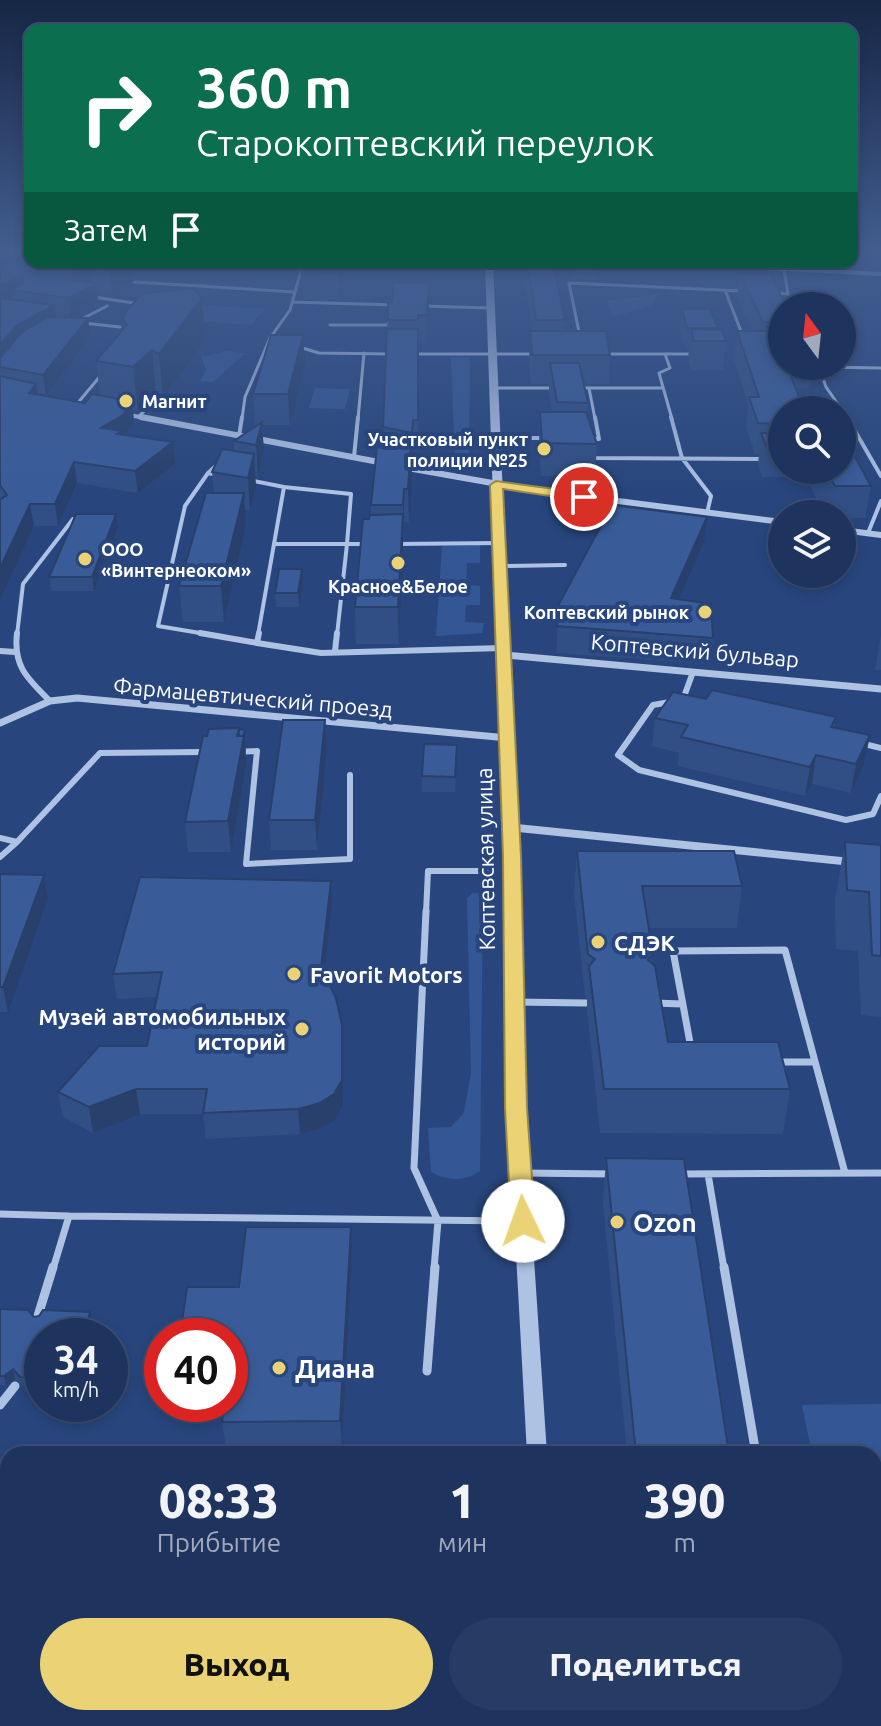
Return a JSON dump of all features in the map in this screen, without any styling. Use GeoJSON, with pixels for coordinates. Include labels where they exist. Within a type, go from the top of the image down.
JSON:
{"type":"FeatureCollection","features":[{"type":"Feature","properties":{"kind":"street","name":"Коптевская улица"},"geometry":{"type":"LineString","coordinates":[[491,331],[508,738],[514,1002],[537,1446]]}},
{"type":"Feature","properties":{"kind":"street"},"geometry":{"type":"LineString","coordinates":[[61,402],[91,408]]}},
{"type":"Feature","properties":{"kind":"street"},"geometry":{"type":"LineString","coordinates":[[122,414],[496,485],[768,520]]}},
{"type":"Feature","properties":{"kind":"street"},"geometry":{"type":"LineString","coordinates":[[856,532],[881,535]]}},
{"type":"Feature","properties":{"kind":"street","name":"Коптевский бульвар"},"geometry":{"type":"LineString","coordinates":[[504,652],[881,689]]}},
{"type":"Feature","properties":{"kind":"street","name":"Фармацевтический проезд"},"geometry":{"type":"LineString","coordinates":[[0,723],[50,701],[77,698],[508,738]]}},
{"type":"Feature","properties":{"kind":"street"},"geometry":{"type":"LineString","coordinates":[[511,827],[881,865]]}},
{"type":"Feature","properties":{"kind":"lane"},"geometry":{"type":"LineString","coordinates":[[239,436],[245,397],[275,331]]}},
{"type":"Feature","properties":{"kind":"lane"},"geometry":{"type":"LineString","coordinates":[[578,331],[581,344]]}},
{"type":"Feature","properties":{"kind":"lane"},"geometry":{"type":"LineString","coordinates":[[270,338],[283,342]]}},
{"type":"Feature","properties":{"kind":"lane"},"geometry":{"type":"LineString","coordinates":[[295,345],[319,353],[392,354]]}},
{"type":"Feature","properties":{"kind":"lane"},"geometry":{"type":"LineString","coordinates":[[354,457],[364,353]]}},
{"type":"Feature","properties":{"kind":"lane"},"geometry":{"type":"LineString","coordinates":[[406,354],[544,354]]}},
{"type":"Feature","properties":{"kind":"lane"},"geometry":{"type":"LineString","coordinates":[[597,354],[709,354]]}},
{"type":"Feature","properties":{"kind":"lane"},"geometry":{"type":"LineString","coordinates":[[665,354],[670,368],[659,373],[682,458],[711,496],[707,513]]}},
{"type":"Feature","properties":{"kind":"lane"},"geometry":{"type":"LineString","coordinates":[[76,405],[110,363]]}},
{"type":"Feature","properties":{"kind":"lane"},"geometry":{"type":"LineString","coordinates":[[832,396],[819,367],[881,368]]}},
{"type":"Feature","properties":{"kind":"lane"},"geometry":{"type":"LineString","coordinates":[[493,388],[562,388]]}},
{"type":"Feature","properties":{"kind":"lane"},"geometry":{"type":"LineString","coordinates":[[575,388],[663,388]]}},
{"type":"Feature","properties":{"kind":"lane"},"geometry":{"type":"LineString","coordinates":[[589,388],[599,439],[589,439],[592,458],[768,459]]}},
{"type":"Feature","properties":{"kind":"lane"},"geometry":{"type":"LineString","coordinates":[[138,417],[158,398]]}},
{"type":"Feature","properties":{"kind":"lane"},"geometry":{"type":"LineString","coordinates":[[856,431],[881,476]]}},
{"type":"Feature","properties":{"kind":"lane"},"geometry":{"type":"LineString","coordinates":[[246,443],[254,438]]}},
{"type":"Feature","properties":{"kind":"lane"},"geometry":{"type":"LineString","coordinates":[[495,438],[551,438]]}},
{"type":"Feature","properties":{"kind":"lane"},"geometry":{"type":"LineString","coordinates":[[856,440],[862,440]]}},
{"type":"Feature","properties":{"kind":"lane"},"geometry":{"type":"LineString","coordinates":[[228,456],[208,473],[185,506],[158,626],[321,653],[504,652]]}},
{"type":"Feature","properties":{"kind":"lane"},"geometry":{"type":"LineString","coordinates":[[208,473],[223,476]]}},
{"type":"Feature","properties":{"kind":"lane"},"geometry":{"type":"LineString","coordinates":[[238,478],[284,487],[351,494],[335,651]]}},
{"type":"Feature","properties":{"kind":"lane"},"geometry":{"type":"LineString","coordinates":[[257,643],[284,487]]}},
{"type":"Feature","properties":{"kind":"lane"},"geometry":{"type":"LineString","coordinates":[[868,533],[881,501]]}},
{"type":"Feature","properties":{"kind":"lane"},"geometry":{"type":"LineString","coordinates":[[50,701],[25,676],[15,652],[23,584],[73,519]]}},
{"type":"Feature","properties":{"kind":"lane"},"geometry":{"type":"LineString","coordinates":[[394,544],[500,543]]}},
{"type":"Feature","properties":{"kind":"lane"},"geometry":{"type":"LineString","coordinates":[[274,544],[378,544]]}},
{"type":"Feature","properties":{"kind":"lane"},"geometry":{"type":"LineString","coordinates":[[501,566],[565,565]]}},
{"type":"Feature","properties":{"kind":"lane"},"geometry":{"type":"LineString","coordinates":[[0,651],[15,652]]}},
{"type":"Feature","properties":{"kind":"lane"},"geometry":{"type":"LineString","coordinates":[[682,703],[693,672]]}},
{"type":"Feature","properties":{"kind":"lane"},"geometry":{"type":"LineString","coordinates":[[697,706],[682,703],[653,705],[618,755],[639,770],[846,820],[873,814],[881,796]]}},
{"type":"Feature","properties":{"kind":"lane"},"geometry":{"type":"LineString","coordinates":[[849,741],[881,748]]}},
{"type":"Feature","properties":{"kind":"lane"},"geometry":{"type":"LineString","coordinates":[[226,752],[257,751],[246,864],[350,859],[350,775]]}},
{"type":"Feature","properties":{"kind":"lane"},"geometry":{"type":"LineString","coordinates":[[0,857],[100,753],[210,752]]}},
{"type":"Feature","properties":{"kind":"lane"},"geometry":{"type":"LineString","coordinates":[[0,838],[17,842]]}},
{"type":"Feature","properties":{"kind":"lane"},"geometry":{"type":"LineString","coordinates":[[427,1371],[438,1221],[414,1168],[428,871],[487,871]]}},
{"type":"Feature","properties":{"kind":"lane"},"geometry":{"type":"LineString","coordinates":[[693,1061],[673,951],[785,950],[845,1173]]}},
{"type":"Feature","properties":{"kind":"lane"},"geometry":{"type":"LineString","coordinates":[[514,1002],[586,1003]]}},
{"type":"Feature","properties":{"kind":"lane"},"geometry":{"type":"LineString","coordinates":[[650,1003],[682,1004]]}},
{"type":"Feature","properties":{"kind":"lane"},"geometry":{"type":"LineString","coordinates":[[769,1062],[815,1062]]}},
{"type":"Feature","properties":{"kind":"lane"},"geometry":{"type":"LineString","coordinates":[[521,1173],[616,1174]]}},
{"type":"Feature","properties":{"kind":"lane"},"geometry":{"type":"LineString","coordinates":[[677,1174],[881,1173]]}},
{"type":"Feature","properties":{"kind":"lane"},"geometry":{"type":"LineString","coordinates":[[708,1174],[755,1446]]}},
{"type":"Feature","properties":{"kind":"lane"},"geometry":{"type":"LineString","coordinates":[[0,1214],[523,1221]]}},
{"type":"Feature","properties":{"kind":"lane"},"geometry":{"type":"LineString","coordinates":[[37,1318],[69,1216]]}},
{"type":"Feature","properties":{"kind":"lane"},"geometry":{"type":"LineString","coordinates":[[0,1405],[15,1386]]}},
{"type":"Feature","properties":{"kind":"shaded area"},"geometry":{"type":"Polygon","coordinates":[[[226,351],[246,353],[213,382],[200,381],[206,369],[201,357],[226,351]]]}},
{"type":"Feature","properties":{"kind":"shaded area"},"geometry":{"type":"Polygon","coordinates":[[[451,357],[470,357],[469,463],[455,460],[451,357]]]}},
{"type":"Feature","properties":{"kind":"shaded area"},"geometry":{"type":"Polygon","coordinates":[[[315,388],[350,389],[345,409],[309,408],[315,388]]]}},
{"type":"Feature","properties":{"kind":"shaded area"},"geometry":{"type":"Polygon","coordinates":[[[480,545],[480,563],[467,563],[466,585],[480,586],[480,605],[466,605],[465,622],[484,623],[482,633],[436,636],[442,546],[480,545]]]}},
{"type":"Feature","properties":{"kind":"shaded area"},"geometry":{"type":"Polygon","coordinates":[[[473,893],[483,893],[480,1171],[456,1179],[431,1172],[428,1128],[451,1127],[464,1113],[471,1073],[467,898],[473,893]]]}},
{"type":"Feature","properties":{"kind":"shaded area"},"geometry":{"type":"Polygon","coordinates":[[[881,1404],[881,1446],[810,1446],[802,1405],[881,1404]]]}},
{"type":"Feature","properties":{"kind":"building"},"geometry":{"type":"Polygon","coordinates":[[[0,331],[12,331],[0,345],[0,331]]]}},
{"type":"Feature","properties":{"kind":"building"},"geometry":{"type":"Polygon","coordinates":[[[78,331],[43,375],[0,367],[0,358],[22,332],[78,331]]]}},
{"type":"Feature","properties":{"kind":"building"},"geometry":{"type":"Polygon","coordinates":[[[122,331],[177,331],[159,354],[152,350],[133,367],[96,361],[122,331]]]}},
{"type":"Feature","properties":{"kind":"building"},"geometry":{"type":"Polygon","coordinates":[[[387,331],[418,331],[418,420],[413,420],[412,433],[383,427],[387,331]]]}},
{"type":"Feature","properties":{"kind":"building"},"geometry":{"type":"Polygon","coordinates":[[[530,331],[606,331],[610,355],[532,355],[530,331]]]}},
{"type":"Feature","properties":{"kind":"building"},"geometry":{"type":"Polygon","coordinates":[[[691,331],[722,331],[726,341],[694,341],[691,331]]]}},
{"type":"Feature","properties":{"kind":"building"},"geometry":{"type":"Polygon","coordinates":[[[737,331],[768,331],[768,380],[792,380],[799,396],[768,396],[768,423],[758,423],[749,397],[759,397],[737,331]]]}},
{"type":"Feature","properties":{"kind":"building"},"geometry":{"type":"Polygon","coordinates":[[[271,335],[303,335],[288,394],[253,394],[271,335]]]}},
{"type":"Feature","properties":{"kind":"building"},"geometry":{"type":"Polygon","coordinates":[[[550,363],[579,363],[588,403],[557,402],[550,363]]]}},
{"type":"Feature","properties":{"kind":"building"},"geometry":{"type":"Polygon","coordinates":[[[0,376],[36,384],[29,393],[85,403],[92,394],[130,401],[123,415],[101,428],[122,431],[117,434],[173,442],[135,471],[74,462],[55,504],[30,504],[0,568],[0,500],[7,495],[0,485],[0,376]]]}},
{"type":"Feature","properties":{"kind":"building"},"geometry":{"type":"Polygon","coordinates":[[[540,412],[586,412],[597,444],[542,443],[540,412]]]}},
{"type":"Feature","properties":{"kind":"building"},"geometry":{"type":"Polygon","coordinates":[[[262,422],[256,445],[234,441],[262,422]]]}},
{"type":"Feature","properties":{"kind":"building"},"geometry":{"type":"Polygon","coordinates":[[[761,433],[768,433],[766,446],[761,433]]]}},
{"type":"Feature","properties":{"kind":"building"},"geometry":{"type":"Polygon","coordinates":[[[383,439],[411,444],[408,489],[404,489],[403,505],[371,505],[377,447],[383,448],[383,439]]]}},
{"type":"Feature","properties":{"kind":"building"},"geometry":{"type":"Polygon","coordinates":[[[222,449],[254,454],[248,478],[212,472],[222,449]]]}},
{"type":"Feature","properties":{"kind":"building"},"geometry":{"type":"Polygon","coordinates":[[[856,459],[871,486],[835,486],[856,484],[856,459]]]}},
{"type":"Feature","properties":{"kind":"building"},"geometry":{"type":"Polygon","coordinates":[[[206,493],[244,493],[221,586],[179,586],[206,493]]]}},
{"type":"Feature","properties":{"kind":"building"},"geometry":{"type":"Polygon","coordinates":[[[612,505],[707,517],[671,598],[711,604],[713,638],[557,626],[559,604],[612,505]]]}},
{"type":"Feature","properties":{"kind":"building","name":"ООО «Винтернеоком»"},"geometry":{"type":"Polygon","coordinates":[[[76,514],[116,514],[92,577],[49,577],[76,514]]]}},
{"type":"Feature","properties":{"kind":"building"},"geometry":{"type":"Polygon","coordinates":[[[403,514],[398,607],[355,607],[363,519],[369,519],[370,515],[403,514]]]}},
{"type":"Feature","properties":{"kind":"building"},"geometry":{"type":"Polygon","coordinates":[[[279,569],[302,569],[298,593],[275,593],[279,569]]]}},
{"type":"Feature","properties":{"kind":"building"},"geometry":{"type":"Polygon","coordinates":[[[712,690],[836,717],[831,727],[870,735],[856,764],[816,755],[810,767],[681,737],[688,725],[655,718],[673,692],[706,699],[712,690]]]}},
{"type":"Feature","properties":{"kind":"building"},"geometry":{"type":"Polygon","coordinates":[[[283,720],[325,720],[315,820],[269,820],[283,720]]]}},
{"type":"Feature","properties":{"kind":"building"},"geometry":{"type":"Polygon","coordinates":[[[239,728],[237,736],[244,736],[228,821],[185,822],[203,736],[207,736],[209,729],[239,728]]]}},
{"type":"Feature","properties":{"kind":"building"},"geometry":{"type":"Polygon","coordinates":[[[424,744],[457,745],[455,777],[422,776],[424,744]]]}},
{"type":"Feature","properties":{"kind":"building"},"geometry":{"type":"Polygon","coordinates":[[[845,842],[881,845],[881,956],[872,955],[869,892],[847,890],[845,842]]]}},
{"type":"Feature","properties":{"kind":"building"},"geometry":{"type":"Polygon","coordinates":[[[577,851],[734,851],[742,886],[642,886],[653,954],[648,960],[655,966],[668,1042],[778,1042],[790,1089],[604,1089],[589,966],[595,959],[588,954],[577,851]]]}},
{"type":"Feature","properties":{"kind":"building"},"geometry":{"type":"Polygon","coordinates":[[[0,874],[44,875],[3,987],[0,987],[0,874]]]}},
{"type":"Feature","properties":{"kind":"building"},"geometry":{"type":"Polygon","coordinates":[[[140,877],[331,881],[321,968],[336,998],[342,1025],[342,1080],[334,1094],[320,1103],[298,1109],[203,1113],[207,1089],[136,1089],[89,1107],[58,1092],[99,1046],[147,1046],[162,972],[113,974],[140,877]]]}},
{"type":"Feature","properties":{"kind":"building"},"geometry":{"type":"Polygon","coordinates":[[[606,1158],[684,1159],[728,1446],[635,1446],[606,1158]]]}},
{"type":"Feature","properties":{"kind":"building"},"geometry":{"type":"Polygon","coordinates":[[[246,1227],[351,1227],[340,1421],[248,1422],[248,1318],[183,1318],[187,1287],[239,1287],[246,1227]]]}},
{"type":"Feature","properties":{"kind":"building"},"geometry":{"type":"Polygon","coordinates":[[[0,1309],[28,1310],[34,1317],[43,1310],[90,1312],[88,1318],[24,1318],[24,1377],[13,1369],[0,1376],[0,1309]]]}},
{"type":"Feature","properties":{"kind":"place","name":"Магнит"},"geometry":{"type":"Point","coordinates":[126,401]}},
{"type":"Feature","properties":{"kind":"place","name":"Участковый пункт полиции №25"},"geometry":{"type":"Point","coordinates":[544,449]}},
{"type":"Feature","properties":{"kind":"place","name":"ООО «Винтернеоком»"},"geometry":{"type":"Point","coordinates":[85,559]}},
{"type":"Feature","properties":{"kind":"place","name":"Красное&Белое"},"geometry":{"type":"Point","coordinates":[398,563]}},
{"type":"Feature","properties":{"kind":"place","name":"Коптевский рынок"},"geometry":{"type":"Point","coordinates":[705,612]}},
{"type":"Feature","properties":{"kind":"place","name":"СДЭК"},"geometry":{"type":"Point","coordinates":[598,942]}},
{"type":"Feature","properties":{"kind":"place","name":"Favorit Motors"},"geometry":{"type":"Point","coordinates":[294,974]}},
{"type":"Feature","properties":{"kind":"place","name":"Музей автомобильных историй"},"geometry":{"type":"Point","coordinates":[302,1029]}},
{"type":"Feature","properties":{"kind":"place","name":"Ozon"},"geometry":{"type":"Point","coordinates":[617,1222]}},
{"type":"Feature","properties":{"kind":"place","name":"Диана"},"geometry":{"type":"Point","coordinates":[279,1368]}},
{"type":"Feature","properties":{"kind":"route"},"geometry":{"type":"LineString","coordinates":[[523,1221],[516,1108],[512,857],[496,485],[584,497]]}}]}
